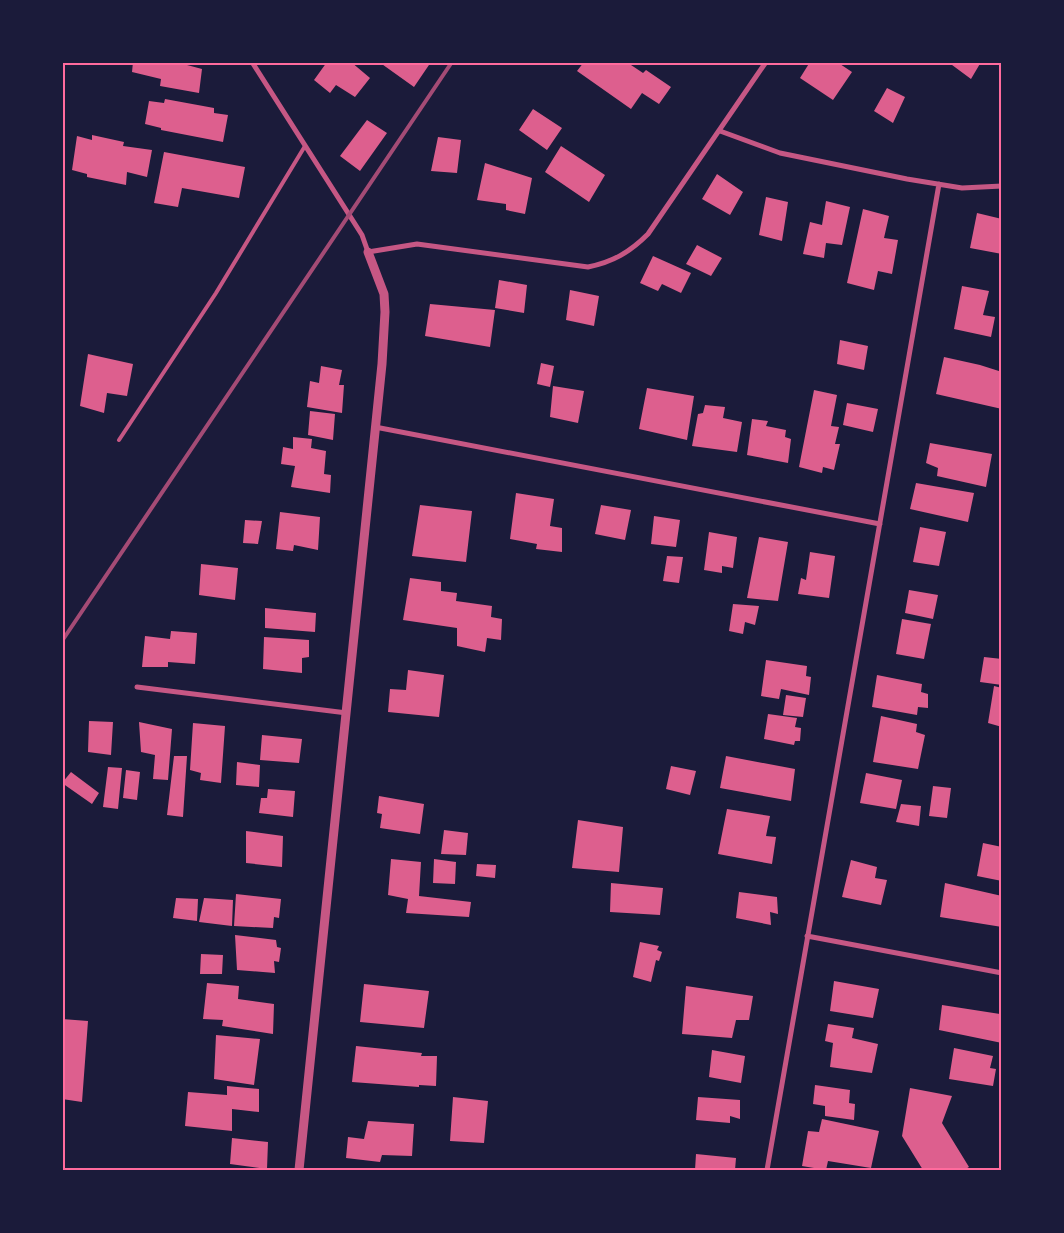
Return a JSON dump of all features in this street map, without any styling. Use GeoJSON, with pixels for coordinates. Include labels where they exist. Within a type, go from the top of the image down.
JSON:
{"type":"FeatureCollection","features":[{"type":"Feature","properties":{"kind":"street"},"geometry":{"type":"LineString","coordinates":[[252,62],[362,235],[384,294],[385,312],[347,713],[299,1170]]}},
{"type":"Feature","properties":{"kind":"street"},"geometry":{"type":"LineString","coordinates":[[368,252],[417,244],[572,266],[588,267],[608,263],[632,250],[648,234],[766,62]]}},
{"type":"Feature","properties":{"kind":"street"},"geometry":{"type":"LineString","coordinates":[[720,131],[780,153],[962,188],[1002,186]]}},
{"type":"Feature","properties":{"kind":"street"},"geometry":{"type":"LineString","coordinates":[[767,1170],[939,184]]}},
{"type":"Feature","properties":{"kind":"street"},"geometry":{"type":"LineString","coordinates":[[375,427],[880,524]]}},
{"type":"Feature","properties":{"kind":"street"},"geometry":{"type":"LineString","coordinates":[[137,687],[347,713]]}},
{"type":"Feature","properties":{"kind":"street"},"geometry":{"type":"LineString","coordinates":[[807,936],[1002,973]]}},
{"type":"Feature","properties":{"kind":"lane"},"geometry":{"type":"LineString","coordinates":[[119,440],[216,293],[305,146]]}},
{"type":"Feature","properties":{"kind":"building"},"geometry":{"type":"Polygon","coordinates":[[[133,62],[187,62],[187,65],[202,69],[199,93],[160,86],[161,79],[132,72],[133,62]]]}},
{"type":"Feature","properties":{"kind":"building"},"geometry":{"type":"Polygon","coordinates":[[[327,62],[351,62],[370,78],[355,97],[336,85],[330,93],[314,80],[327,62]]]}},
{"type":"Feature","properties":{"kind":"building"},"geometry":{"type":"Polygon","coordinates":[[[379,62],[431,62],[414,87],[379,62]]]}},
{"type":"Feature","properties":{"kind":"building"},"geometry":{"type":"Polygon","coordinates":[[[584,62],[633,62],[631,65],[643,73],[646,70],[671,87],[659,104],[642,93],[631,109],[577,71],[584,62]]]}},
{"type":"Feature","properties":{"kind":"building"},"geometry":{"type":"Polygon","coordinates":[[[810,62],[837,62],[852,72],[833,100],[800,78],[810,62]]]}},
{"type":"Feature","properties":{"kind":"building"},"geometry":{"type":"Polygon","coordinates":[[[948,62],[981,62],[971,79],[948,62]]]}},
{"type":"Feature","properties":{"kind":"building"},"geometry":{"type":"Polygon","coordinates":[[[887,88],[905,97],[893,123],[874,111],[887,88]]]}},
{"type":"Feature","properties":{"kind":"building"},"geometry":{"type":"Polygon","coordinates":[[[165,99],[214,108],[214,113],[228,115],[223,142],[161,130],[161,128],[145,124],[149,101],[164,103],[165,99]]]}},
{"type":"Feature","properties":{"kind":"building"},"geometry":{"type":"Polygon","coordinates":[[[533,109],[562,128],[547,150],[519,130],[533,109]]]}},
{"type":"Feature","properties":{"kind":"building"},"geometry":{"type":"Polygon","coordinates":[[[367,120],[387,133],[360,171],[340,156],[367,120]]]}},
{"type":"Feature","properties":{"kind":"building"},"geometry":{"type":"Polygon","coordinates":[[[92,135],[124,142],[123,146],[152,150],[147,177],[127,172],[126,185],[87,177],[87,174],[72,170],[77,136],[92,140],[92,135]]]}},
{"type":"Feature","properties":{"kind":"building"},"geometry":{"type":"Polygon","coordinates":[[[438,137],[461,140],[457,173],[431,171],[438,137]]]}},
{"type":"Feature","properties":{"kind":"building"},"geometry":{"type":"Polygon","coordinates":[[[561,146],[605,175],[589,202],[545,172],[561,146]]]}},
{"type":"Feature","properties":{"kind":"building"},"geometry":{"type":"Polygon","coordinates":[[[164,152],[245,167],[239,198],[182,188],[178,207],[154,203],[164,152]]]}},
{"type":"Feature","properties":{"kind":"building"},"geometry":{"type":"Polygon","coordinates":[[[485,163],[532,178],[525,214],[506,210],[506,204],[477,200],[485,163]]]}},
{"type":"Feature","properties":{"kind":"building"},"geometry":{"type":"Polygon","coordinates":[[[717,174],[743,192],[730,215],[702,199],[717,174]]]}},
{"type":"Feature","properties":{"kind":"building"},"geometry":{"type":"Polygon","coordinates":[[[766,197],[788,202],[782,241],[759,235],[766,197]]]}},
{"type":"Feature","properties":{"kind":"building"},"geometry":{"type":"Polygon","coordinates":[[[826,201],[850,207],[842,245],[826,243],[824,258],[803,254],[810,222],[822,225],[826,201]]]}},
{"type":"Feature","properties":{"kind":"building"},"geometry":{"type":"Polygon","coordinates":[[[863,209],[889,216],[884,238],[898,240],[892,274],[878,271],[874,290],[847,283],[863,209]]]}},
{"type":"Feature","properties":{"kind":"building"},"geometry":{"type":"Polygon","coordinates":[[[977,213],[1002,219],[1002,254],[970,248],[977,213]]]}},
{"type":"Feature","properties":{"kind":"building"},"geometry":{"type":"Polygon","coordinates":[[[697,245],[722,258],[711,276],[686,264],[697,245]]]}},
{"type":"Feature","properties":{"kind":"building"},"geometry":{"type":"Polygon","coordinates":[[[653,256],[691,273],[681,293],[662,284],[658,291],[640,283],[653,256]]]}},
{"type":"Feature","properties":{"kind":"building"},"geometry":{"type":"Polygon","coordinates":[[[499,280],[527,285],[524,313],[495,308],[499,280]]]}},
{"type":"Feature","properties":{"kind":"building"},"geometry":{"type":"Polygon","coordinates":[[[962,286],[989,291],[983,315],[995,317],[991,337],[954,329],[962,286]]]}},
{"type":"Feature","properties":{"kind":"building"},"geometry":{"type":"Polygon","coordinates":[[[570,290],[599,296],[594,326],[566,320],[570,290]]]}},
{"type":"Feature","properties":{"kind":"building"},"geometry":{"type":"Polygon","coordinates":[[[430,304],[495,310],[490,347],[425,336],[430,304]]]}},
{"type":"Feature","properties":{"kind":"building"},"geometry":{"type":"Polygon","coordinates":[[[840,340],[868,346],[864,370],[837,364],[840,340]]]}},
{"type":"Feature","properties":{"kind":"building"},"geometry":{"type":"Polygon","coordinates":[[[88,354],[133,364],[127,396],[107,393],[104,413],[80,406],[88,354]]]}},
{"type":"Feature","properties":{"kind":"building"},"geometry":{"type":"Polygon","coordinates":[[[944,357],[1002,372],[1002,409],[936,394],[944,357]]]}},
{"type":"Feature","properties":{"kind":"building"},"geometry":{"type":"Polygon","coordinates":[[[541,363],[554,366],[550,387],[537,384],[541,363]]]}},
{"type":"Feature","properties":{"kind":"building"},"geometry":{"type":"Polygon","coordinates":[[[321,366],[342,370],[339,385],[344,385],[342,413],[307,407],[310,381],[319,383],[321,366]]]}},
{"type":"Feature","properties":{"kind":"building"},"geometry":{"type":"Polygon","coordinates":[[[553,386],[584,391],[578,423],[550,417],[553,386]]]}},
{"type":"Feature","properties":{"kind":"building"},"geometry":{"type":"Polygon","coordinates":[[[647,388],[694,396],[687,440],[639,429],[647,388]]]}},
{"type":"Feature","properties":{"kind":"building"},"geometry":{"type":"Polygon","coordinates":[[[814,390],[837,395],[831,426],[839,427],[835,444],[840,444],[834,470],[823,467],[822,473],[799,467],[814,390]]]}},
{"type":"Feature","properties":{"kind":"building"},"geometry":{"type":"Polygon","coordinates":[[[847,403],[878,409],[873,432],[843,425],[847,403]]]}},
{"type":"Feature","properties":{"kind":"building"},"geometry":{"type":"Polygon","coordinates":[[[705,405],[725,407],[723,418],[742,422],[737,452],[692,446],[698,414],[703,413],[705,405]]]}},
{"type":"Feature","properties":{"kind":"building"},"geometry":{"type":"Polygon","coordinates":[[[310,411],[335,414],[333,440],[308,435],[310,411]]]}},
{"type":"Feature","properties":{"kind":"building"},"geometry":{"type":"Polygon","coordinates":[[[752,419],[768,421],[766,426],[786,430],[785,437],[791,439],[788,463],[747,455],[752,419]]]}},
{"type":"Feature","properties":{"kind":"building"},"geometry":{"type":"Polygon","coordinates":[[[293,437],[312,439],[311,448],[326,451],[324,474],[331,475],[330,493],[291,487],[295,466],[281,464],[283,447],[293,449],[293,437]]]}},
{"type":"Feature","properties":{"kind":"building"},"geometry":{"type":"Polygon","coordinates":[[[930,443],[992,454],[986,487],[937,476],[938,468],[926,463],[930,443]]]}},
{"type":"Feature","properties":{"kind":"building"},"geometry":{"type":"Polygon","coordinates":[[[916,483],[974,493],[968,522],[910,509],[916,483]]]}},
{"type":"Feature","properties":{"kind":"building"},"geometry":{"type":"Polygon","coordinates":[[[516,493],[554,499],[550,526],[562,528],[562,552],[536,549],[537,544],[510,539],[516,493]]]}},
{"type":"Feature","properties":{"kind":"building"},"geometry":{"type":"Polygon","coordinates":[[[420,505],[472,511],[466,562],[412,556],[420,505]]]}},
{"type":"Feature","properties":{"kind":"building"},"geometry":{"type":"Polygon","coordinates":[[[601,505],[631,510],[625,540],[595,534],[601,505]]]}},
{"type":"Feature","properties":{"kind":"building"},"geometry":{"type":"Polygon","coordinates":[[[280,512],[320,517],[318,550],[294,545],[293,551],[276,549],[280,512]]]}},
{"type":"Feature","properties":{"kind":"building"},"geometry":{"type":"Polygon","coordinates":[[[654,516],[680,520],[676,547],[651,544],[654,516]]]}},
{"type":"Feature","properties":{"kind":"building"},"geometry":{"type":"Polygon","coordinates":[[[245,520],[262,521],[258,544],[243,543],[245,520]]]}},
{"type":"Feature","properties":{"kind":"building"},"geometry":{"type":"Polygon","coordinates":[[[920,527],[946,532],[939,566],[913,562],[920,527]]]}},
{"type":"Feature","properties":{"kind":"building"},"geometry":{"type":"Polygon","coordinates":[[[709,532],[737,537],[733,568],[722,566],[722,573],[704,570],[709,532]]]}},
{"type":"Feature","properties":{"kind":"building"},"geometry":{"type":"Polygon","coordinates":[[[759,537],[788,542],[778,601],[747,598],[759,537]]]}},
{"type":"Feature","properties":{"kind":"building"},"geometry":{"type":"Polygon","coordinates":[[[810,552],[835,556],[829,598],[798,594],[801,578],[806,580],[810,552]]]}},
{"type":"Feature","properties":{"kind":"building"},"geometry":{"type":"Polygon","coordinates":[[[667,556],[683,557],[679,583],[663,581],[667,556]]]}},
{"type":"Feature","properties":{"kind":"building"},"geometry":{"type":"Polygon","coordinates":[[[201,564],[238,568],[235,600],[199,595],[201,564]]]}},
{"type":"Feature","properties":{"kind":"building"},"geometry":{"type":"Polygon","coordinates":[[[410,578],[441,582],[441,591],[457,593],[456,601],[492,606],[491,617],[502,619],[501,640],[487,638],[485,652],[457,646],[457,628],[403,620],[410,578]]]}},
{"type":"Feature","properties":{"kind":"building"},"geometry":{"type":"Polygon","coordinates":[[[909,590],[938,595],[933,619],[905,613],[909,590]]]}},
{"type":"Feature","properties":{"kind":"building"},"geometry":{"type":"Polygon","coordinates":[[[733,604],[759,606],[755,625],[745,622],[743,634],[729,631],[733,604]]]}},
{"type":"Feature","properties":{"kind":"building"},"geometry":{"type":"Polygon","coordinates":[[[265,608],[316,613],[315,632],[265,628],[265,608]]]}},
{"type":"Feature","properties":{"kind":"building"},"geometry":{"type":"Polygon","coordinates":[[[902,619],[931,624],[924,659],[896,654],[902,619]]]}},
{"type":"Feature","properties":{"kind":"building"},"geometry":{"type":"Polygon","coordinates":[[[171,631],[197,633],[195,664],[168,662],[168,667],[142,667],[145,636],[170,639],[171,631]]]}},
{"type":"Feature","properties":{"kind":"building"},"geometry":{"type":"Polygon","coordinates":[[[264,637],[309,640],[309,657],[302,658],[302,673],[263,669],[264,637]]]}},
{"type":"Feature","properties":{"kind":"building"},"geometry":{"type":"Polygon","coordinates":[[[984,657],[1002,659],[1002,685],[980,682],[984,657]]]}},
{"type":"Feature","properties":{"kind":"building"},"geometry":{"type":"Polygon","coordinates":[[[766,660],[807,666],[806,676],[811,677],[809,695],[781,689],[779,699],[761,696],[766,660]]]}},
{"type":"Feature","properties":{"kind":"building"},"geometry":{"type":"Polygon","coordinates":[[[408,670],[444,675],[439,717],[388,712],[390,689],[406,690],[408,670]]]}},
{"type":"Feature","properties":{"kind":"building"},"geometry":{"type":"Polygon","coordinates":[[[877,675],[922,684],[921,692],[928,694],[928,708],[918,707],[917,715],[872,707],[877,675]]]}},
{"type":"Feature","properties":{"kind":"building"},"geometry":{"type":"Polygon","coordinates":[[[994,686],[1002,688],[1002,727],[988,723],[994,686]]]}},
{"type":"Feature","properties":{"kind":"building"},"geometry":{"type":"Polygon","coordinates":[[[786,695],[806,698],[803,717],[783,715],[786,695]]]}},
{"type":"Feature","properties":{"kind":"building"},"geometry":{"type":"Polygon","coordinates":[[[768,714],[797,718],[795,727],[801,728],[800,741],[795,741],[794,745],[764,739],[768,714]]]}},
{"type":"Feature","properties":{"kind":"building"},"geometry":{"type":"Polygon","coordinates":[[[881,716],[917,724],[916,732],[925,735],[918,769],[873,762],[881,716]]]}},
{"type":"Feature","properties":{"kind":"building"},"geometry":{"type":"Polygon","coordinates":[[[89,721],[113,722],[111,755],[88,752],[89,721]]]}},
{"type":"Feature","properties":{"kind":"building"},"geometry":{"type":"Polygon","coordinates":[[[139,722],[172,729],[168,780],[153,779],[155,755],[141,752],[139,722]]]}},
{"type":"Feature","properties":{"kind":"building"},"geometry":{"type":"Polygon","coordinates":[[[193,723],[225,726],[221,783],[200,780],[201,773],[190,770],[193,723]]]}},
{"type":"Feature","properties":{"kind":"building"},"geometry":{"type":"Polygon","coordinates":[[[262,735],[302,739],[299,763],[260,760],[262,735]]]}},
{"type":"Feature","properties":{"kind":"building"},"geometry":{"type":"Polygon","coordinates":[[[174,756],[187,756],[183,817],[167,815],[174,756]]]}},
{"type":"Feature","properties":{"kind":"building"},"geometry":{"type":"Polygon","coordinates":[[[726,756],[795,769],[791,801],[720,788],[726,756]]]}},
{"type":"Feature","properties":{"kind":"building"},"geometry":{"type":"Polygon","coordinates":[[[237,762],[260,765],[259,787],[236,785],[237,762]]]}},
{"type":"Feature","properties":{"kind":"building"},"geometry":{"type":"Polygon","coordinates":[[[671,766],[696,771],[690,795],[666,789],[671,766]]]}},
{"type":"Feature","properties":{"kind":"building"},"geometry":{"type":"Polygon","coordinates":[[[108,767],[122,768],[118,809],[103,807],[108,767]]]}},
{"type":"Feature","properties":{"kind":"building"},"geometry":{"type":"Polygon","coordinates":[[[126,770],[140,772],[137,800],[123,798],[126,770]]]}},
{"type":"Feature","properties":{"kind":"building"},"geometry":{"type":"Polygon","coordinates":[[[71,772],[99,793],[92,804],[62,783],[71,772]]]}},
{"type":"Feature","properties":{"kind":"building"},"geometry":{"type":"Polygon","coordinates":[[[866,773],[902,780],[896,809],[860,803],[866,773]]]}},
{"type":"Feature","properties":{"kind":"building"},"geometry":{"type":"Polygon","coordinates":[[[933,786],[951,788],[947,818],[929,816],[933,786]]]}},
{"type":"Feature","properties":{"kind":"building"},"geometry":{"type":"Polygon","coordinates":[[[268,789],[295,791],[293,817],[259,813],[261,798],[267,798],[268,789]]]}},
{"type":"Feature","properties":{"kind":"building"},"geometry":{"type":"Polygon","coordinates":[[[379,796],[424,804],[420,834],[380,828],[382,814],[377,813],[379,796]]]}},
{"type":"Feature","properties":{"kind":"building"},"geometry":{"type":"Polygon","coordinates":[[[901,804],[921,806],[919,826],[896,822],[901,804]]]}},
{"type":"Feature","properties":{"kind":"building"},"geometry":{"type":"Polygon","coordinates":[[[727,809],[770,816],[766,836],[776,837],[772,864],[718,854],[727,809]]]}},
{"type":"Feature","properties":{"kind":"building"},"geometry":{"type":"Polygon","coordinates":[[[578,820],[623,827],[619,872],[572,868],[578,820]]]}},
{"type":"Feature","properties":{"kind":"building"},"geometry":{"type":"Polygon","coordinates":[[[444,830],[468,833],[466,855],[441,854],[444,830]]]}},
{"type":"Feature","properties":{"kind":"building"},"geometry":{"type":"Polygon","coordinates":[[[246,831],[283,836],[282,867],[246,863],[246,831]]]}},
{"type":"Feature","properties":{"kind":"building"},"geometry":{"type":"Polygon","coordinates":[[[983,843],[1002,847],[1002,881],[977,876],[983,843]]]}},
{"type":"Feature","properties":{"kind":"building"},"geometry":{"type":"Polygon","coordinates":[[[391,859],[421,862],[419,896],[471,902],[469,917],[406,913],[408,899],[388,895],[391,859]]]}},
{"type":"Feature","properties":{"kind":"building"},"geometry":{"type":"Polygon","coordinates":[[[434,859],[456,862],[455,884],[433,883],[434,859]]]}},
{"type":"Feature","properties":{"kind":"building"},"geometry":{"type":"Polygon","coordinates":[[[851,860],[877,867],[875,878],[887,880],[881,905],[842,897],[851,860]]]}},
{"type":"Feature","properties":{"kind":"building"},"geometry":{"type":"Polygon","coordinates":[[[477,864],[496,865],[495,878],[476,876],[477,864]]]}},
{"type":"Feature","properties":{"kind":"building"},"geometry":{"type":"Polygon","coordinates":[[[611,883],[663,888],[660,915],[610,912],[611,883]]]}},
{"type":"Feature","properties":{"kind":"building"},"geometry":{"type":"Polygon","coordinates":[[[945,883],[1002,896],[1002,927],[940,917],[945,883]]]}},
{"type":"Feature","properties":{"kind":"building"},"geometry":{"type":"Polygon","coordinates":[[[739,892],[777,897],[778,914],[770,912],[771,925],[736,918],[739,892]]]}},
{"type":"Feature","properties":{"kind":"building"},"geometry":{"type":"Polygon","coordinates":[[[236,894],[281,899],[279,918],[274,917],[273,928],[234,926],[236,894]]]}},
{"type":"Feature","properties":{"kind":"building"},"geometry":{"type":"Polygon","coordinates":[[[176,898],[198,899],[197,921],[173,918],[176,898]]]}},
{"type":"Feature","properties":{"kind":"building"},"geometry":{"type":"Polygon","coordinates":[[[204,898],[233,900],[232,926],[199,922],[204,898]]]}},
{"type":"Feature","properties":{"kind":"building"},"geometry":{"type":"Polygon","coordinates":[[[235,935],[276,940],[277,947],[281,948],[279,962],[274,961],[275,973],[237,970],[235,935]]]}},
{"type":"Feature","properties":{"kind":"building"},"geometry":{"type":"Polygon","coordinates":[[[640,942],[659,946],[657,950],[662,952],[659,961],[656,960],[651,982],[633,977],[640,942]]]}},
{"type":"Feature","properties":{"kind":"building"},"geometry":{"type":"Polygon","coordinates":[[[201,954],[223,955],[222,974],[200,974],[201,954]]]}},
{"type":"Feature","properties":{"kind":"building"},"geometry":{"type":"Polygon","coordinates":[[[834,981],[879,989],[873,1018],[830,1011],[834,981]]]}},
{"type":"Feature","properties":{"kind":"building"},"geometry":{"type":"Polygon","coordinates":[[[207,983],[239,986],[238,999],[274,1004],[273,1034],[222,1026],[223,1020],[203,1019],[207,983]]]}},
{"type":"Feature","properties":{"kind":"building"},"geometry":{"type":"Polygon","coordinates":[[[364,984],[429,991],[424,1028],[360,1022],[364,984]]]}},
{"type":"Feature","properties":{"kind":"building"},"geometry":{"type":"Polygon","coordinates":[[[686,986],[753,996],[749,1020],[736,1020],[732,1038],[682,1034],[686,986]]]}},
{"type":"Feature","properties":{"kind":"building"},"geometry":{"type":"Polygon","coordinates":[[[942,1005],[1000,1014],[999,1024],[1002,1024],[1002,1043],[939,1030],[942,1005]]]}},
{"type":"Feature","properties":{"kind":"building"},"geometry":{"type":"Polygon","coordinates":[[[62,1019],[88,1021],[82,1102],[62,1099],[62,1019]]]}},
{"type":"Feature","properties":{"kind":"building"},"geometry":{"type":"Polygon","coordinates":[[[828,1024],[854,1028],[852,1038],[878,1044],[872,1073],[830,1067],[833,1043],[825,1041],[828,1024]]]}},
{"type":"Feature","properties":{"kind":"building"},"geometry":{"type":"Polygon","coordinates":[[[216,1035],[260,1039],[254,1085],[214,1079],[216,1035]]]}},
{"type":"Feature","properties":{"kind":"building"},"geometry":{"type":"Polygon","coordinates":[[[356,1046],[422,1053],[421,1056],[437,1056],[436,1086],[419,1085],[419,1087],[352,1082],[356,1046]]]}},
{"type":"Feature","properties":{"kind":"building"},"geometry":{"type":"Polygon","coordinates":[[[954,1048],[993,1056],[990,1068],[996,1069],[993,1086],[949,1079],[954,1048]]]}},
{"type":"Feature","properties":{"kind":"building"},"geometry":{"type":"Polygon","coordinates":[[[712,1050],[745,1056],[741,1083],[709,1077],[712,1050]]]}},
{"type":"Feature","properties":{"kind":"building"},"geometry":{"type":"Polygon","coordinates":[[[815,1085],[850,1090],[849,1103],[855,1104],[854,1120],[825,1116],[825,1106],[813,1104],[815,1085]]]}},
{"type":"Feature","properties":{"kind":"building"},"geometry":{"type":"Polygon","coordinates":[[[227,1086],[259,1089],[259,1112],[232,1109],[232,1131],[185,1126],[188,1092],[227,1095],[227,1086]]]}},
{"type":"Feature","properties":{"kind":"building"},"geometry":{"type":"Polygon","coordinates":[[[910,1088],[952,1096],[942,1123],[969,1167],[964,1170],[923,1170],[902,1136],[910,1088]]]}},
{"type":"Feature","properties":{"kind":"building"},"geometry":{"type":"Polygon","coordinates":[[[453,1097],[488,1101],[484,1143],[450,1141],[453,1097]]]}},
{"type":"Feature","properties":{"kind":"building"},"geometry":{"type":"Polygon","coordinates":[[[698,1097],[740,1100],[740,1119],[730,1116],[730,1123],[696,1120],[698,1097]]]}},
{"type":"Feature","properties":{"kind":"building"},"geometry":{"type":"Polygon","coordinates":[[[822,1119],[879,1131],[871,1168],[828,1161],[826,1170],[802,1166],[808,1131],[819,1132],[822,1119]]]}},
{"type":"Feature","properties":{"kind":"building"},"geometry":{"type":"Polygon","coordinates":[[[368,1121],[414,1124],[412,1156],[382,1155],[380,1162],[346,1158],[348,1137],[364,1139],[368,1121]]]}},
{"type":"Feature","properties":{"kind":"building"},"geometry":{"type":"Polygon","coordinates":[[[232,1138],[268,1142],[267,1169],[230,1164],[232,1138]]]}},
{"type":"Feature","properties":{"kind":"building"},"geometry":{"type":"Polygon","coordinates":[[[696,1154],[736,1158],[735,1170],[695,1170],[696,1154]]]}},
{"type":"Feature","properties":{"kind":"railway"},"geometry":{"type":"LineString","coordinates":[[62,641],[452,62]]}}]}
